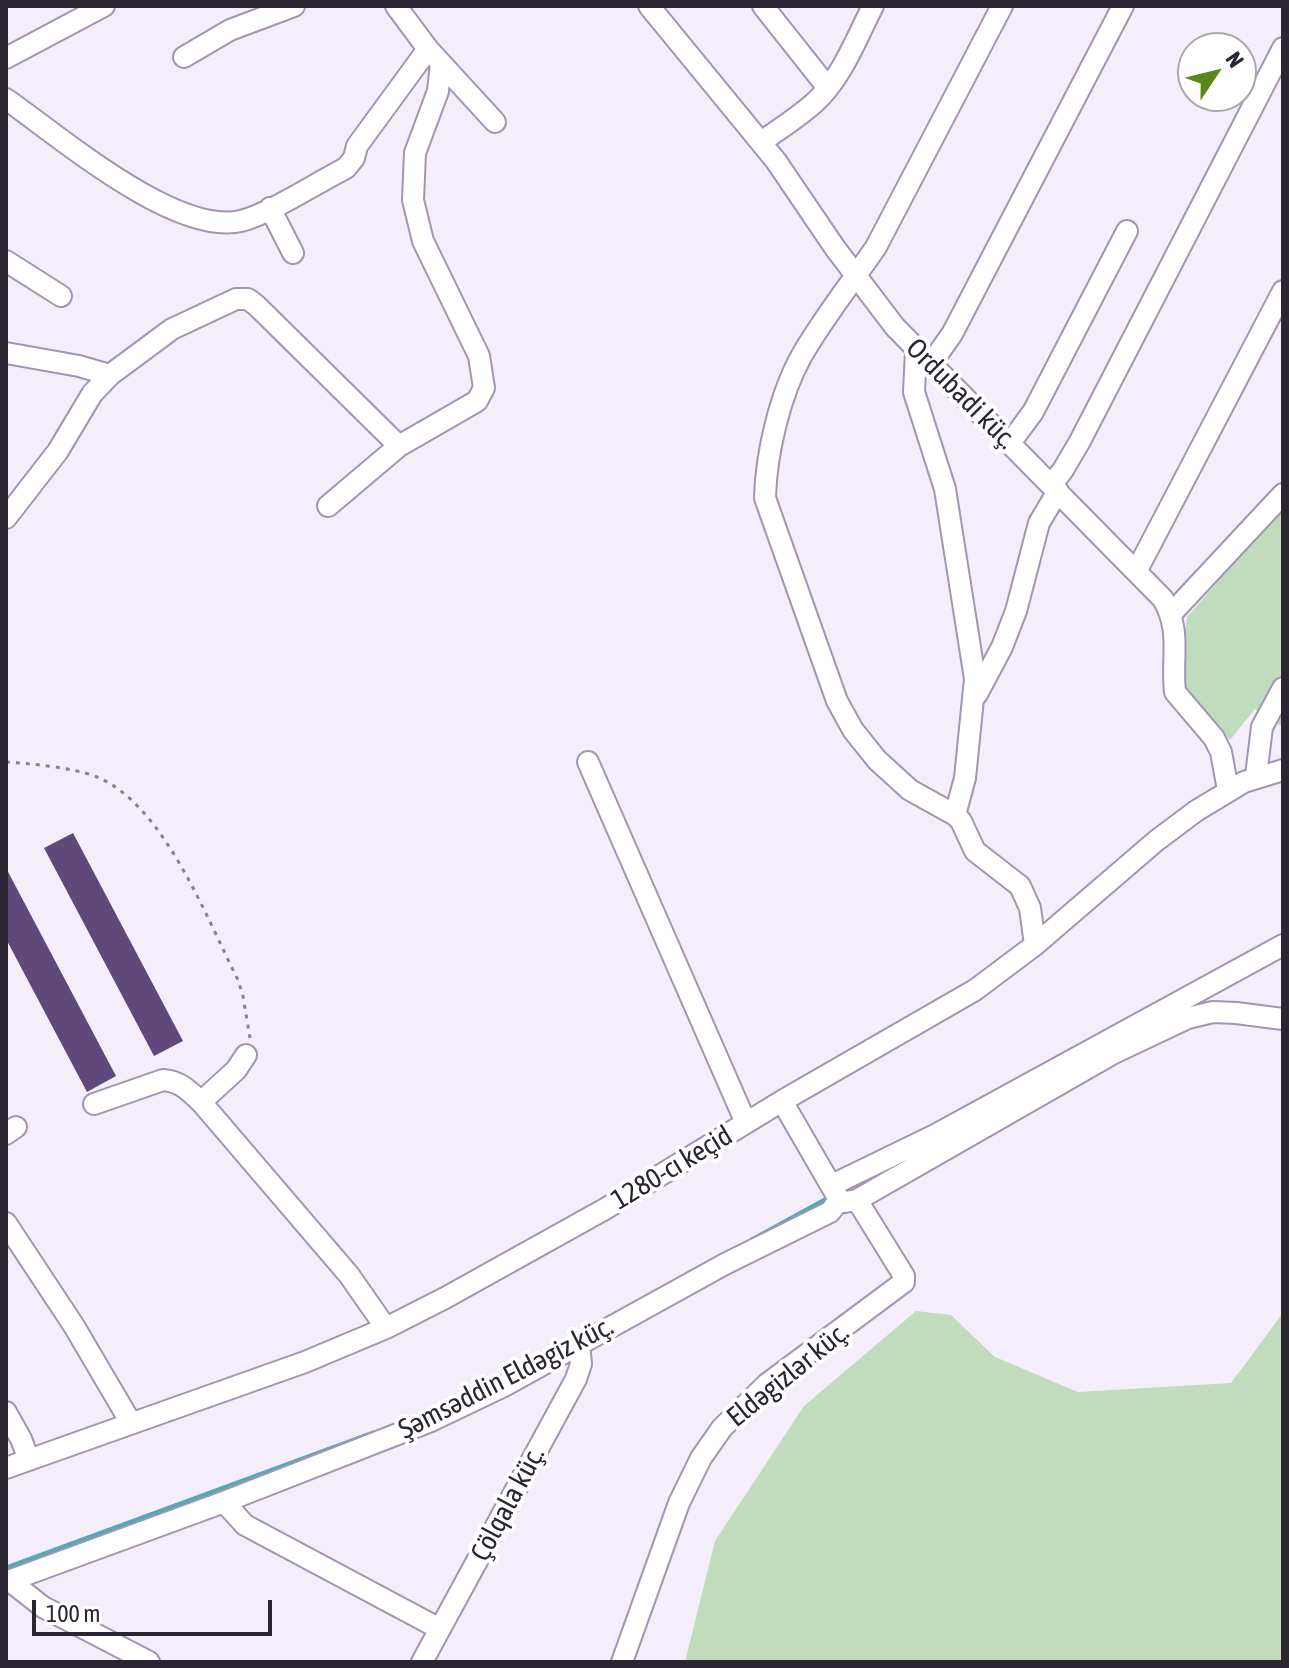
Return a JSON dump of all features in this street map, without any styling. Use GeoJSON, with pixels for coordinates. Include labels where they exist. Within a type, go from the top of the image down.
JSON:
{"type":"FeatureCollection","features":[{"type":"Feature","properties":{"kind":"street"},"geometry":{"type":"LineString","coordinates":[[7,55],[104,6]]}},
{"type":"Feature","properties":{"kind":"street"},"geometry":{"type":"LineString","coordinates":[[184,57],[230,30],[294,6]]}},
{"type":"Feature","properties":{"kind":"street"},"geometry":{"type":"LineString","coordinates":[[396,6],[435,56],[495,122]]}},
{"type":"Feature","properties":{"kind":"street","name":"Ordubadi küç."},"geometry":{"type":"LineString","coordinates":[[649,6],[761,142],[855,274],[923,358],[1137,570],[1163,599],[1171,614]]}},
{"type":"Feature","properties":{"kind":"street"},"geometry":{"type":"LineString","coordinates":[[763,6],[828,88]]}},
{"type":"Feature","properties":{"kind":"street"},"geometry":{"type":"LineString","coordinates":[[761,142],[815,103],[828,88],[873,6]]}},
{"type":"Feature","properties":{"kind":"street"},"geometry":{"type":"LineString","coordinates":[[1002,6],[876,247],[802,355],[789,383],[766,463],[765,498],[837,701],[853,730],[877,760],[910,790],[955,815],[975,851],[1020,886],[1030,908],[1035,945]]}},
{"type":"Feature","properties":{"kind":"street"},"geometry":{"type":"LineString","coordinates":[[955,815],[965,778],[975,679],[945,489],[914,392],[923,358],[952,334],[1123,6]]}},
{"type":"Feature","properties":{"kind":"street"},"geometry":{"type":"LineString","coordinates":[[974,700],[1002,647],[1016,611],[1039,523],[1063,470],[1283,48]]}},
{"type":"Feature","properties":{"kind":"street"},"geometry":{"type":"LineString","coordinates":[[6,99],[146,198],[175,211],[222,222],[242,221],[346,168],[354,158],[357,146],[435,56]]}},
{"type":"Feature","properties":{"kind":"street"},"geometry":{"type":"LineString","coordinates":[[328,506],[399,446],[477,401],[484,388],[479,356],[423,241],[413,200],[415,153],[438,91],[435,56]]}},
{"type":"Feature","properties":{"kind":"street"},"geometry":{"type":"LineString","coordinates":[[270,208],[293,253]]}},
{"type":"Feature","properties":{"kind":"street"},"geometry":{"type":"LineString","coordinates":[[1010,443],[1033,412],[1127,231]]}},
{"type":"Feature","properties":{"kind":"street"},"geometry":{"type":"LineString","coordinates":[[6,261],[61,296]]}},
{"type":"Feature","properties":{"kind":"street"},"geometry":{"type":"LineString","coordinates":[[1137,570],[1283,291]]}},
{"type":"Feature","properties":{"kind":"street"},"geometry":{"type":"LineString","coordinates":[[6,518],[58,451],[92,394],[110,375],[172,329],[236,299],[248,299],[399,446]]}},
{"type":"Feature","properties":{"kind":"street"},"geometry":{"type":"LineString","coordinates":[[6,353],[110,375]]}},
{"type":"Feature","properties":{"kind":"street"},"geometry":{"type":"LineString","coordinates":[[1228,790],[1221,752],[1214,738],[1175,692],[1175,629],[1171,614],[1283,494]]}},
{"type":"Feature","properties":{"kind":"street"},"geometry":{"type":"LineString","coordinates":[[1256,776],[1262,727],[1283,688]]}},
{"type":"Feature","properties":{"kind":"street"},"geometry":{"type":"LineString","coordinates":[[588,762],[746,1123]]}},
{"type":"Feature","properties":{"kind":"street","name":"1280-cı keçid"},"geometry":{"type":"LineString","coordinates":[[6,1468],[305,1362],[386,1328],[445,1298],[579,1223],[975,990],[1035,945],[1156,841],[1228,790],[1256,776],[1283,770]]}},
{"type":"Feature","properties":{"kind":"street"},"geometry":{"type":"LineString","coordinates":[[842,1196],[935,1135],[1283,945]]}},
{"type":"Feature","properties":{"kind":"street"},"geometry":{"type":"LineString","coordinates":[[842,1196],[1112,1054],[1188,1018],[1213,1012],[1283,1019]]}},
{"type":"Feature","properties":{"kind":"street"},"geometry":{"type":"LineString","coordinates":[[201,1102],[236,1070],[246,1055]]}},
{"type":"Feature","properties":{"kind":"street"},"geometry":{"type":"LineString","coordinates":[[94,1104],[163,1080],[175,1080],[201,1102],[349,1275],[386,1328]]}},
{"type":"Feature","properties":{"kind":"street"},"geometry":{"type":"LineString","coordinates":[[782,1101],[842,1196]]}},
{"type":"Feature","properties":{"kind":"street","name":"Şəmsəddin Eldəgiz küç."},"geometry":{"type":"LineString","coordinates":[[8,1582],[431,1421],[504,1386],[725,1264],[830,1212],[842,1196]]}},
{"type":"Feature","properties":{"kind":"street","name":"Eldəgizlər küç."},"geometry":{"type":"LineString","coordinates":[[622,1662],[679,1503],[701,1458],[722,1428],[767,1384],[904,1282],[896,1263],[842,1196]]}},
{"type":"Feature","properties":{"kind":"street"},"geometry":{"type":"LineString","coordinates":[[6,1223],[74,1326],[131,1423]]}},
{"type":"Feature","properties":{"kind":"street","name":"Çölqala küç."},"geometry":{"type":"LineString","coordinates":[[422,1662],[576,1379],[581,1364],[579,1343]]}},
{"type":"Feature","properties":{"kind":"street"},"geometry":{"type":"LineString","coordinates":[[6,1412],[29,1460]]}},
{"type":"Feature","properties":{"kind":"street"},"geometry":{"type":"LineString","coordinates":[[224,1502],[245,1525],[440,1629]]}},
{"type":"Feature","properties":{"kind":"street"},"geometry":{"type":"LineString","coordinates":[[8,1582],[43,1607],[149,1662]]}},
{"type":"Feature","properties":{"kind":"path"},"geometry":{"type":"LineString","coordinates":[[6,762],[95,776],[122,791],[155,824],[238,980],[250,1038],[246,1055]]}},
{"type":"Feature","properties":{"kind":"green space"},"geometry":{"type":"Polygon","coordinates":[[[1283,507],[1283,727],[1255,709],[1230,740],[1180,681],[1187,617],[1283,507]]]}},
{"type":"Feature","properties":{"kind":"green space"},"geometry":{"type":"Polygon","coordinates":[[[916,1311],[951,1315],[995,1357],[1078,1392],[1231,1383],[1283,1313],[1283,1662],[685,1662],[715,1541],[804,1406],[916,1311]]]}},
{"type":"Feature","properties":{"kind":"building"},"geometry":{"type":"Polygon","coordinates":[[[73,833],[183,1041],[154,1056],[44,848],[73,833]]]}},
{"type":"Feature","properties":{"kind":"building"},"geometry":{"type":"Polygon","coordinates":[[[6,868],[116,1076],[87,1092],[6,939],[6,868]]]}},
{"type":"Feature","properties":{"kind":"waterway"},"geometry":{"type":"LineString","coordinates":[[752,1240],[825,1200]]}},
{"type":"Feature","properties":{"kind":"waterway"},"geometry":{"type":"LineString","coordinates":[[485,1385],[560,1344]]}},
{"type":"Feature","properties":{"kind":"waterway"},"geometry":{"type":"LineString","coordinates":[[6,1568],[373,1433]]}}]}
